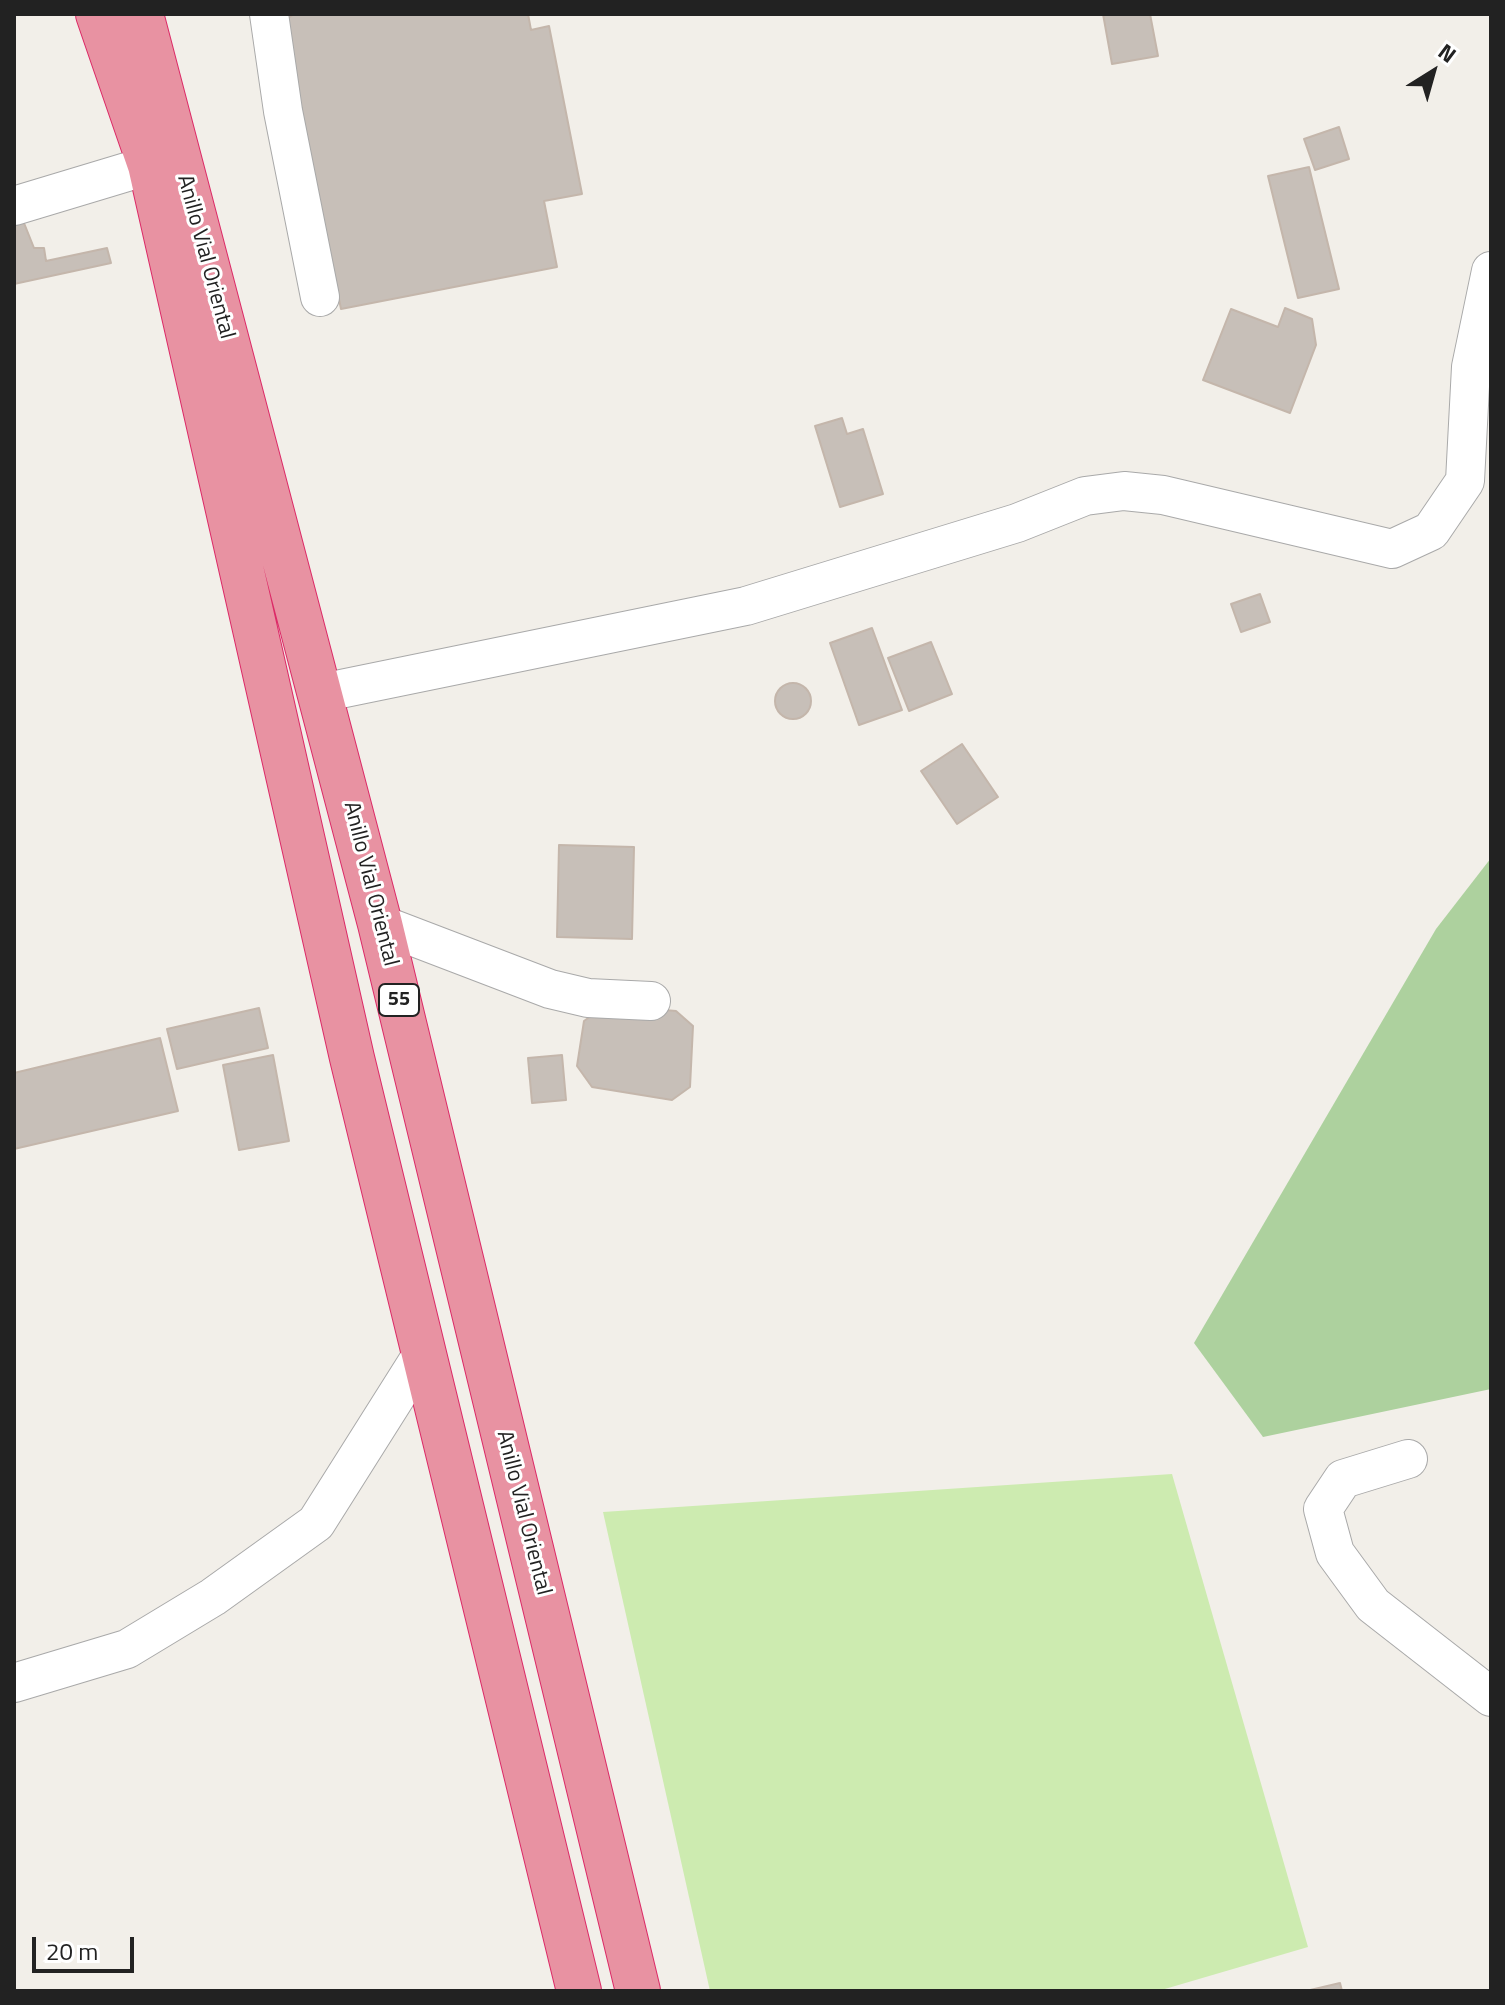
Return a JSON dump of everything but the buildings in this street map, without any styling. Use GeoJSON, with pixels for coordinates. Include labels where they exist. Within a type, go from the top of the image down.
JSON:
{"type":"FeatureCollection","features":[{"type":"Feature","properties":{"kind":"highway","name":"Anillo Vial Oriental"},"geometry":{"type":"LineString","coordinates":[[98,14],[150,165],[422,1355],[579,1991]]}},
{"type":"Feature","properties":{"kind":"highway","name":"Anillo Vial Oriental"},"geometry":{"type":"LineString","coordinates":[[141,14],[380,924],[638,1991]]}},
{"type":"Feature","properties":{"kind":"street"},"geometry":{"type":"LineString","coordinates":[[269,14],[283,111],[320,297]]}},
{"type":"Feature","properties":{"kind":"street"},"geometry":{"type":"LineString","coordinates":[[14,206],[150,165]]}},
{"type":"Feature","properties":{"kind":"street"},"geometry":{"type":"LineString","coordinates":[[321,693],[746,606],[1017,523],[1085,496],[1124,491],[1163,495],[1392,549],[1431,531],[1465,481],[1471,367],[1491,271]]}},
{"type":"Feature","properties":{"kind":"street"},"geometry":{"type":"LineString","coordinates":[[380,924],[550,989],[588,998],[651,1001]]}},
{"type":"Feature","properties":{"kind":"street"},"geometry":{"type":"LineString","coordinates":[[14,1683],[127,1649],[213,1597],[316,1523],[422,1355]]}},
{"type":"Feature","properties":{"kind":"street"},"geometry":{"type":"LineString","coordinates":[[1408,1459],[1343,1479],[1323,1509],[1335,1553],[1373,1605],[1491,1697]]}},
{"type":"Feature","properties":{"kind":"green space"},"geometry":{"type":"Polygon","coordinates":[[[1491,858],[1491,1389],[1263,1437],[1194,1343],[1436,929],[1491,858]]]}},
{"type":"Feature","properties":{"kind":"green space"},"geometry":{"type":"Polygon","coordinates":[[[1172,1474],[1308,1947],[1158,1991],[710,1991],[603,1512],[1172,1474]]]}}]}
